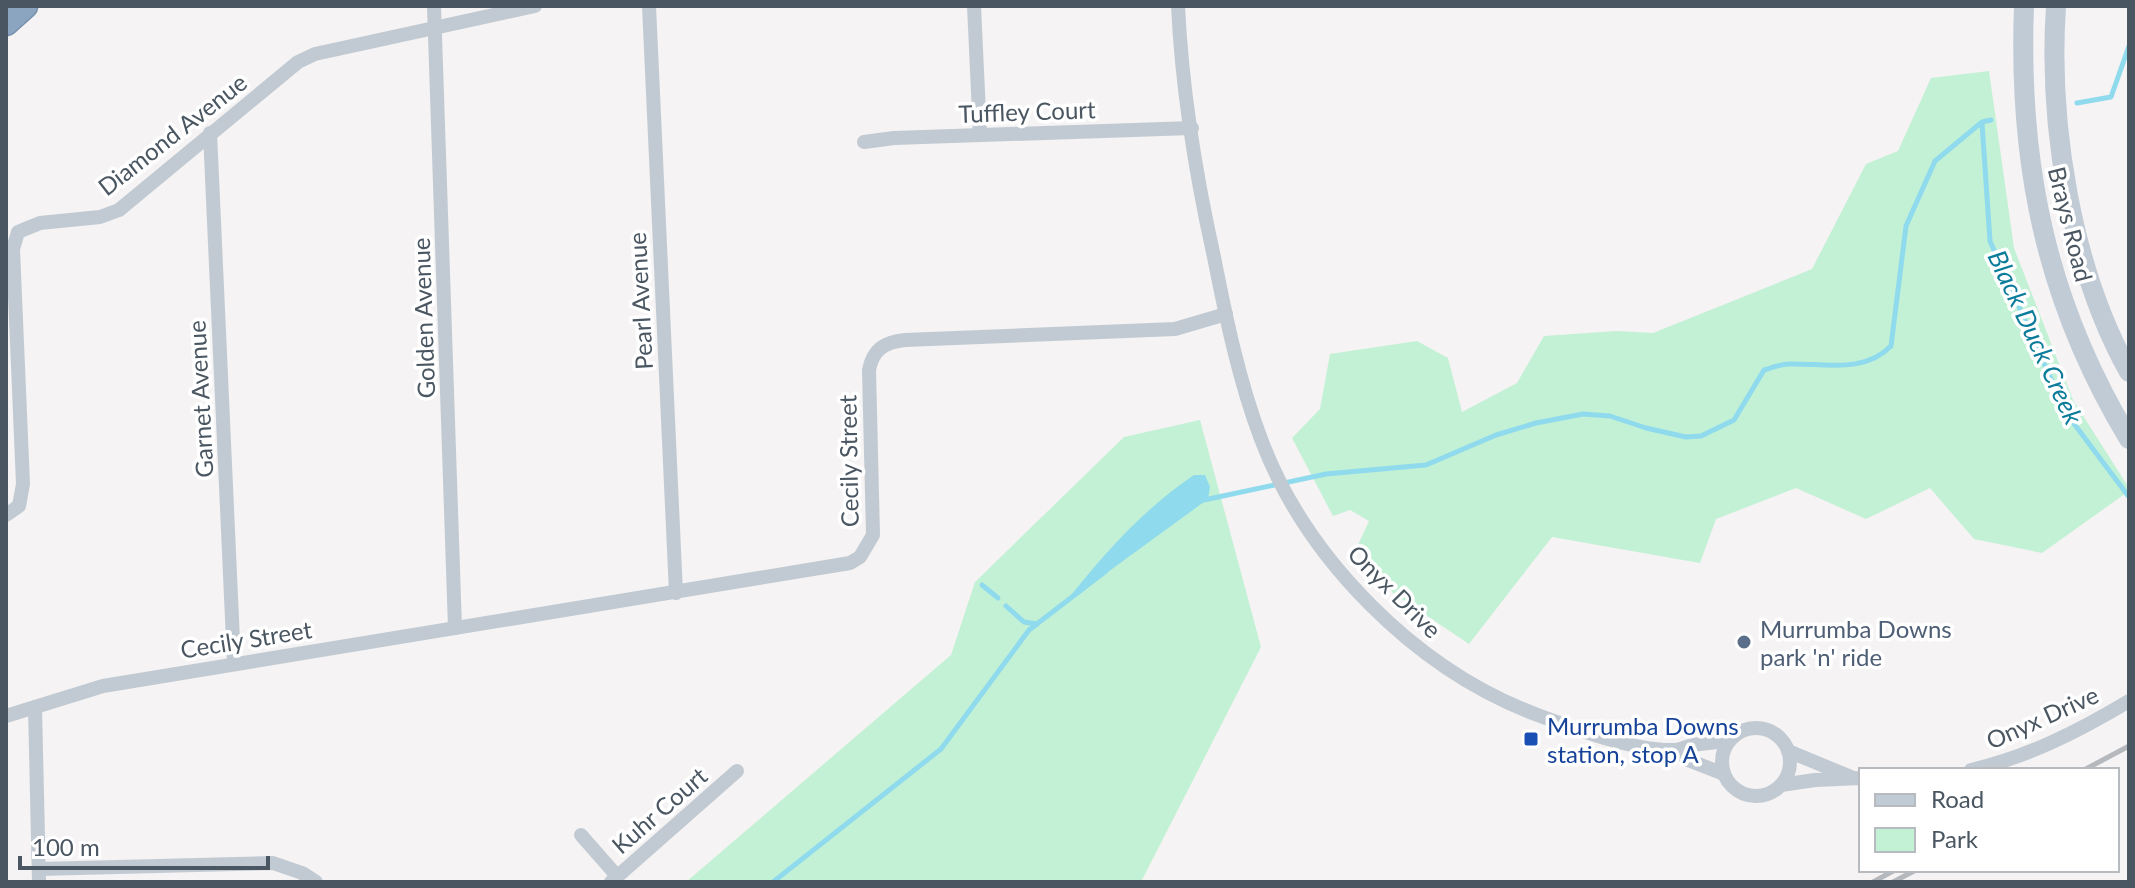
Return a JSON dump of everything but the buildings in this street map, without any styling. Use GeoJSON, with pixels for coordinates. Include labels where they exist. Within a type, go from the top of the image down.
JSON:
{"type":"FeatureCollection","features":[{"type":"Feature","properties":{"kind":"highway"},"geometry":{"type":"LineString","coordinates":[[6,23],[25,6]]}},
{"type":"Feature","properties":{"kind":"main road","name":"Brays Road"},"geometry":{"type":"LineString","coordinates":[[2024,6],[2024,125],[2042,228],[2063,302],[2079,344],[2129,439]]}},
{"type":"Feature","properties":{"kind":"main road","name":"Brays Road"},"geometry":{"type":"LineString","coordinates":[[2056,6],[2054,72],[2070,200],[2097,300],[2129,372]]}},
{"type":"Feature","properties":{"kind":"street","name":"Golden Avenue"},"geometry":{"type":"LineString","coordinates":[[434,6],[455,628]]}},
{"type":"Feature","properties":{"kind":"street","name":"Diamond Avenue"},"geometry":{"type":"LineString","coordinates":[[6,515],[19,506],[23,484],[12,231],[40,223],[100,217],[119,210],[298,62],[315,54],[535,6]]}},
{"type":"Feature","properties":{"kind":"street","name":"Pearl Avenue"},"geometry":{"type":"LineString","coordinates":[[649,6],[676,593]]}},
{"type":"Feature","properties":{"kind":"street"},"geometry":{"type":"LineString","coordinates":[[974,6],[980,135]]}},
{"type":"Feature","properties":{"kind":"street"},"geometry":{"type":"LineString","coordinates":[[1178,6],[1181,54],[1204,212],[1226,314]]}},
{"type":"Feature","properties":{"kind":"street","name":"Tuffley Court"},"geometry":{"type":"LineString","coordinates":[[864,142],[894,138],[1192,128]]}},
{"type":"Feature","properties":{"kind":"street","name":"Garnet Avenue"},"geometry":{"type":"LineString","coordinates":[[210,133],[234,663]]}},
{"type":"Feature","properties":{"kind":"street","name":"Cecily Street"},"geometry":{"type":"LineString","coordinates":[[6,716],[103,686],[838,567],[860,557],[869,546],[874,524],[869,370],[876,351],[884,344],[905,340],[1175,329],[1226,314]]}},
{"type":"Feature","properties":{"kind":"street","name":"Onyx Drive"},"geometry":{"type":"LineString","coordinates":[[1226,314],[1248,401],[1262,441],[1288,494],[1315,539],[1345,578],[1427,655],[1517,708],[1601,737],[1676,750],[1729,741]]}},
{"type":"Feature","properties":{"kind":"street","name":"Onyx Drive"},"geometry":{"type":"LineString","coordinates":[[1978,768],[2053,742],[2129,701]]}},
{"type":"Feature","properties":{"kind":"street"},"geometry":{"type":"LineString","coordinates":[[35,707],[39,876],[273,863],[302,873],[316,882]]}},
{"type":"Feature","properties":{"kind":"street"},"geometry":{"type":"LineString","coordinates":[[1781,785],[1789,769],[1788,751],[1780,738],[1765,730],[1741,731],[1729,741],[1722,757],[1724,774],[1734,788],[1750,796],[1767,794],[1781,785],[1856,778]]}},
{"type":"Feature","properties":{"kind":"street","name":"Onyx Drive"},"geometry":{"type":"LineString","coordinates":[[1676,750],[1688,760],[1724,774]]}},
{"type":"Feature","properties":{"kind":"street"},"geometry":{"type":"LineString","coordinates":[[1788,751],[1856,778]]}},
{"type":"Feature","properties":{"kind":"street","name":"Kuhr Court"},"geometry":{"type":"LineString","coordinates":[[614,879],[737,771]]}},
{"type":"Feature","properties":{"kind":"street"},"geometry":{"type":"LineString","coordinates":[[581,835],[614,879]]}},
{"type":"Feature","properties":{"kind":"green space"},"geometry":{"type":"Polygon","coordinates":[[[1989,71],[2014,248],[2073,400],[2129,488],[2129,491],[2042,553],[1974,539],[1930,488],[1866,519],[1796,488],[1716,519],[1700,563],[1552,537],[1469,644],[1393,593],[1358,545],[1369,521],[1350,510],[1333,516],[1292,438],[1320,409],[1330,354],[1417,341],[1448,358],[1462,412],[1517,383],[1544,336],[1617,331],[1653,333],[1812,269],[1866,164],[1898,151],[1931,78],[1989,71]]]}},
{"type":"Feature","properties":{"kind":"green space"},"geometry":{"type":"Polygon","coordinates":[[[1200,420],[1261,647],[1141,882],[686,882],[951,655],[975,582],[1124,437],[1200,420]]]}},
{"type":"Feature","properties":{"kind":"water"},"geometry":{"type":"Polygon","coordinates":[[[1194,475],[1205,475],[1210,487],[1208,499],[1064,604],[1124,534],[1194,475]]]}},
{"type":"Feature","properties":{"kind":"waterway","name":"Black Duck Creek"},"geometry":{"type":"LineString","coordinates":[[2077,103],[2111,97],[2129,46]]}},
{"type":"Feature","properties":{"kind":"waterway"},"geometry":{"type":"LineString","coordinates":[[1204,500],[1326,474],[1426,465],[1496,435],[1583,414],[1610,416],[1686,437],[1701,436],[1734,420],[1764,370],[1786,364],[1856,364],[1880,355],[1891,346],[1906,226],[1935,161],[1982,122],[1991,120]]}},
{"type":"Feature","properties":{"kind":"waterway","name":"Black Duck Creek"},"geometry":{"type":"LineString","coordinates":[[1982,123],[1990,241],[2066,413],[2129,497]]}},
{"type":"Feature","properties":{"kind":"waterway"},"geometry":{"type":"LineString","coordinates":[[773,882],[941,749],[1029,630],[1106,571]]}},
{"type":"Feature","properties":{"kind":"waterway"},"geometry":{"type":"LineString","coordinates":[[982,585],[998,598]]}},
{"type":"Feature","properties":{"kind":"waterway"},"geometry":{"type":"LineString","coordinates":[[1006,606],[1024,622],[1037,624]]}},
{"type":"Feature","properties":{"kind":"railway"},"geometry":{"type":"LineString","coordinates":[[2088,768],[2129,746]]}},
{"type":"Feature","properties":{"kind":"railway"},"geometry":{"type":"LineString","coordinates":[[1873,882],[1891,872]]}},
{"type":"Feature","properties":{"kind":"railway"},"geometry":{"type":"LineString","coordinates":[[1893,882],[1912,872]]}},
{"type":"Feature","properties":{"kind":"place","name":"Murrumba Downs park 'n' ride"},"geometry":{"type":"Point","coordinates":[1744,642]}},
{"type":"Feature","properties":{"kind":"place","name":"Murrumba Downs station, stop A"},"geometry":{"type":"Point","coordinates":[1531,739]}}]}
